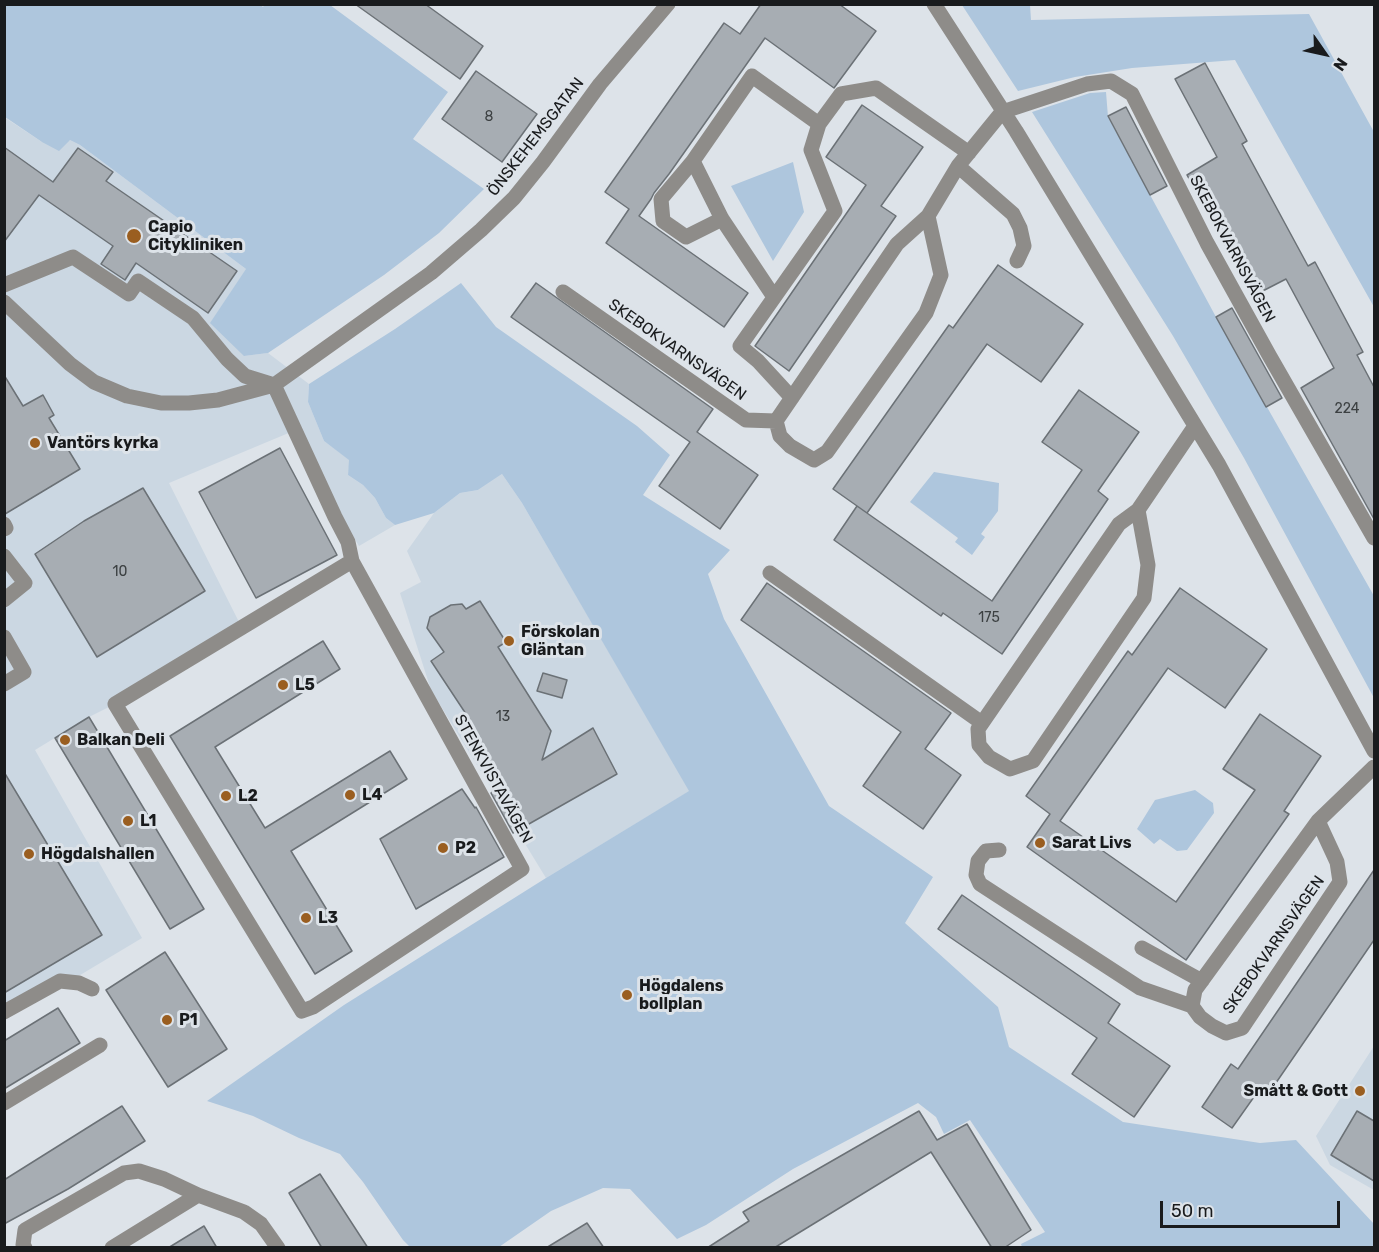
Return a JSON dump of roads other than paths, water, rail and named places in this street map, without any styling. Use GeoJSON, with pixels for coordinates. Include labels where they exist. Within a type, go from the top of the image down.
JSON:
{"type":"FeatureCollection","features":[{"type":"Feature","properties":{"kind":"street","name":"ÖNSKEHEMSGATAN"},"geometry":{"type":"LineString","coordinates":[[4,302],[70,364],[94,382],[127,396],[161,403],[189,403],[218,400],[274,385],[431,273],[481,230],[514,198],[600,84],[668,4]]}},
{"type":"Feature","properties":{"kind":"street"},"geometry":{"type":"LineString","coordinates":[[934,4],[1016,132],[1219,465],[1374,751]]}},
{"type":"Feature","properties":{"kind":"street"},"geometry":{"type":"LineString","coordinates":[[722,219],[686,237],[663,221],[661,199],[693,161],[752,76],[819,123]]}},
{"type":"Feature","properties":{"kind":"street","name":"SKEBOKVARNSVÄGEN"},"geometry":{"type":"LineString","coordinates":[[1002,112],[1088,84],[1111,81],[1132,94],[1207,243],[1374,538]]}},
{"type":"Feature","properties":{"kind":"street"},"geometry":{"type":"LineString","coordinates":[[792,398],[758,361],[740,346],[835,211],[812,150],[819,123],[841,94],[876,88],[969,153]]}},
{"type":"Feature","properties":{"kind":"street"},"geometry":{"type":"LineString","coordinates":[[928,216],[941,275],[926,313],[827,452],[814,460],[790,446],[780,436],[776,421],[897,244],[928,216],[958,166],[1002,112]]}},
{"type":"Feature","properties":{"kind":"street"},"geometry":{"type":"LineString","coordinates":[[693,161],[722,219],[774,297]]}},
{"type":"Feature","properties":{"kind":"street"},"geometry":{"type":"LineString","coordinates":[[958,166],[1013,214],[1020,228],[1024,246],[1017,261]]}},
{"type":"Feature","properties":{"kind":"street"},"geometry":{"type":"LineString","coordinates":[[4,285],[74,257],[129,294],[138,281],[193,318],[227,359],[245,376],[274,385],[348,542],[352,561]]}},
{"type":"Feature","properties":{"kind":"street","name":"SKEBOKVARNSVÄGEN"},"geometry":{"type":"LineString","coordinates":[[563,292],[746,420],[776,421]]}},
{"type":"Feature","properties":{"kind":"street"},"geometry":{"type":"LineString","coordinates":[[1138,510],[1149,565],[1144,598],[1033,760],[1010,769],[989,757],[979,745],[978,729],[1119,524],[1138,510],[1195,426]]}},
{"type":"Feature","properties":{"kind":"street"},"geometry":{"type":"LineString","coordinates":[[4,524],[6,528],[4,529]]}},
{"type":"Feature","properties":{"kind":"street"},"geometry":{"type":"LineString","coordinates":[[4,556],[25,584],[4,600]]}},
{"type":"Feature","properties":{"kind":"street","name":"STENKVISTAVÄGEN"},"geometry":{"type":"LineString","coordinates":[[352,561],[522,869],[313,1007],[302,1011],[115,704],[352,561]]}},
{"type":"Feature","properties":{"kind":"street"},"geometry":{"type":"LineString","coordinates":[[770,573],[982,723]]}},
{"type":"Feature","properties":{"kind":"street"},"geometry":{"type":"LineString","coordinates":[[4,637],[24,672],[4,684]]}},
{"type":"Feature","properties":{"kind":"street"},"geometry":{"type":"LineString","coordinates":[[999,850],[986,851],[978,861],[976,875],[980,884],[1140,988],[1192,1006],[1195,990],[1318,821],[1374,767]]}},
{"type":"Feature","properties":{"kind":"street","name":"SKEBOKVARNSVÄGEN"},"geometry":{"type":"LineString","coordinates":[[1192,1006],[1200,1017],[1212,1026],[1226,1032],[1242,1028],[1340,882],[1337,862],[1318,821]]}},
{"type":"Feature","properties":{"kind":"street"},"geometry":{"type":"LineString","coordinates":[[1142,948],[1202,981]]}},
{"type":"Feature","properties":{"kind":"street"},"geometry":{"type":"LineString","coordinates":[[4,1012],[60,981],[79,983],[92,989]]}},
{"type":"Feature","properties":{"kind":"street"},"geometry":{"type":"LineString","coordinates":[[4,1102],[100,1046]]}},
{"type":"Feature","properties":{"kind":"street"},"geometry":{"type":"LineString","coordinates":[[25,1248],[23,1245],[25,1230],[124,1173],[139,1171],[244,1212],[261,1224],[273,1245]]}},
{"type":"Feature","properties":{"kind":"street"},"geometry":{"type":"LineString","coordinates":[[112,1248],[198,1195]]}},
{"type":"Feature","properties":{"kind":"place","name":"Capio Citykliniken"},"geometry":{"type":"Point","coordinates":[134,236]}},
{"type":"Feature","properties":{"kind":"place","name":"Vantörs kyrka"},"geometry":{"type":"Point","coordinates":[35,443]}},
{"type":"Feature","properties":{"kind":"place","name":"Förskolan Gläntan"},"geometry":{"type":"Point","coordinates":[509,641]}},
{"type":"Feature","properties":{"kind":"place","name":"L5"},"geometry":{"type":"Point","coordinates":[283,685]}},
{"type":"Feature","properties":{"kind":"place","name":"Balkan Deli"},"geometry":{"type":"Point","coordinates":[65,740]}},
{"type":"Feature","properties":{"kind":"place","name":"L4"},"geometry":{"type":"Point","coordinates":[350,795]}},
{"type":"Feature","properties":{"kind":"place","name":"L2"},"geometry":{"type":"Point","coordinates":[226,796]}},
{"type":"Feature","properties":{"kind":"place","name":"L1"},"geometry":{"type":"Point","coordinates":[128,821]}},
{"type":"Feature","properties":{"kind":"place","name":"Sarat Livs"},"geometry":{"type":"Point","coordinates":[1040,843]}},
{"type":"Feature","properties":{"kind":"place","name":"P2"},"geometry":{"type":"Point","coordinates":[443,848]}},
{"type":"Feature","properties":{"kind":"place","name":"Högdalshallen"},"geometry":{"type":"Point","coordinates":[29,854]}},
{"type":"Feature","properties":{"kind":"place","name":"L3"},"geometry":{"type":"Point","coordinates":[306,918]}},
{"type":"Feature","properties":{"kind":"place","name":"Högdalens bollplan"},"geometry":{"type":"Point","coordinates":[627,995]}},
{"type":"Feature","properties":{"kind":"place","name":"P1"},"geometry":{"type":"Point","coordinates":[167,1020]}},
{"type":"Feature","properties":{"kind":"place","name":"Smått & Gott"},"geometry":{"type":"Point","coordinates":[1360,1091]}}]}
